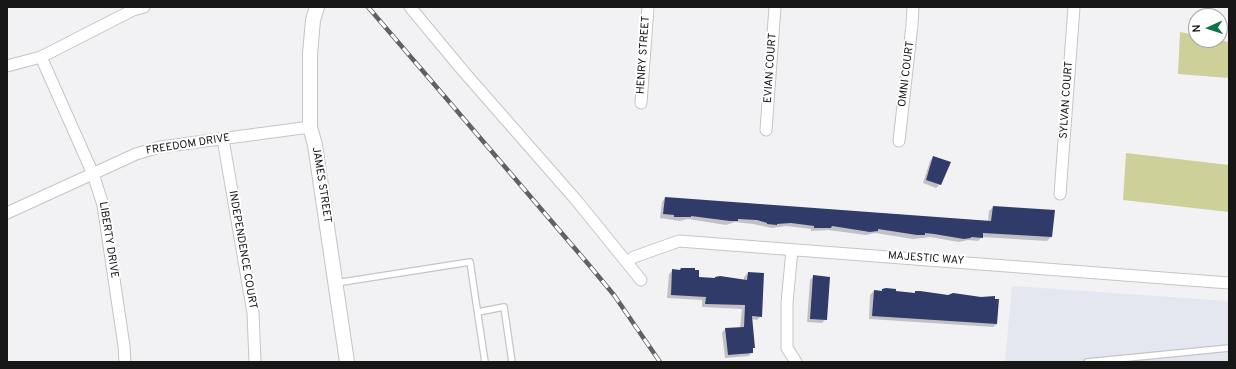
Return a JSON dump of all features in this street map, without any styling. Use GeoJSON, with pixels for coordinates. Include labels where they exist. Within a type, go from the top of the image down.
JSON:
{"type":"FeatureCollection","features":[{"type":"Feature","properties":{"kind":"street"},"geometry":{"type":"LineString","coordinates":[[7,66],[40,57],[133,10],[144,7]]}},
{"type":"Feature","properties":{"kind":"street","name":"JAMES STREET"},"geometry":{"type":"LineString","coordinates":[[317,7],[313,20],[310,54],[310,127],[315,145],[347,362]]}},
{"type":"Feature","properties":{"kind":"street"},"geometry":{"type":"LineString","coordinates":[[410,7],[641,280]]}},
{"type":"Feature","properties":{"kind":"street","name":"HENRY STREET"},"geometry":{"type":"LineString","coordinates":[[641,103],[648,7]]}},
{"type":"Feature","properties":{"kind":"street","name":"EVIAN COURT"},"geometry":{"type":"LineString","coordinates":[[766,130],[775,7]]}},
{"type":"Feature","properties":{"kind":"street","name":"OMNI COURT"},"geometry":{"type":"LineString","coordinates":[[899,141],[913,7]]}},
{"type":"Feature","properties":{"kind":"street","name":"SYLVAN COURT"},"geometry":{"type":"LineString","coordinates":[[1060,194],[1074,7]]}},
{"type":"Feature","properties":{"kind":"street","name":"LIBERTY DRIVE"},"geometry":{"type":"LineString","coordinates":[[40,57],[93,174],[103,205],[124,346],[125,362]]}},
{"type":"Feature","properties":{"kind":"street","name":"FREEDOM DRIVE"},"geometry":{"type":"LineString","coordinates":[[7,213],[136,154],[160,147],[310,127]]}},
{"type":"Feature","properties":{"kind":"street","name":"INDEPENDENCE COURT"},"geometry":{"type":"LineString","coordinates":[[223,139],[253,313],[256,362]]}},
{"type":"Feature","properties":{"kind":"street","name":"MAJESTIC WAY"},"geometry":{"type":"LineString","coordinates":[[627,262],[634,257],[679,241],[1229,283]]}},
{"type":"Feature","properties":{"kind":"street"},"geometry":{"type":"LineString","coordinates":[[792,250],[787,303],[787,348],[796,362]]}},
{"type":"Feature","properties":{"kind":"lane"},"geometry":{"type":"LineString","coordinates":[[335,283],[470,262],[485,362]]}},
{"type":"Feature","properties":{"kind":"lane"},"geometry":{"type":"LineString","coordinates":[[478,312],[504,308],[512,362]]}},
{"type":"Feature","properties":{"kind":"lane"},"geometry":{"type":"LineString","coordinates":[[1087,362],[1229,348]]}},
{"type":"Feature","properties":{"kind":"lane"},"geometry":{"type":"LineString","coordinates":[[1159,355],[1160,362]]}},
{"type":"Feature","properties":{"kind":"shaded area"},"geometry":{"type":"Polygon","coordinates":[[[1012,286],[1229,301],[1229,362],[1005,362],[1012,286]]]}},
{"type":"Feature","properties":{"kind":"green space"},"geometry":{"type":"Polygon","coordinates":[[[1180,32],[1188,34],[1188,48],[1228,48],[1229,42],[1229,78],[1178,74],[1180,32]]]}},
{"type":"Feature","properties":{"kind":"green space"},"geometry":{"type":"Polygon","coordinates":[[[1126,153],[1229,165],[1229,212],[1123,200],[1126,153]]]}},
{"type":"Feature","properties":{"kind":"building"},"geometry":{"type":"Polygon","coordinates":[[[933,156],[951,162],[941,185],[926,180],[933,156]]]}},
{"type":"Feature","properties":{"kind":"building"},"geometry":{"type":"Polygon","coordinates":[[[665,197],[991,221],[993,206],[1055,210],[1052,237],[983,233],[983,238],[971,237],[964,239],[934,234],[925,233],[925,235],[917,235],[878,229],[878,231],[870,232],[832,226],[831,228],[814,228],[814,226],[791,223],[777,225],[767,224],[757,220],[738,219],[738,221],[730,221],[691,216],[674,217],[674,215],[663,214],[665,197]]]}},
{"type":"Feature","properties":{"kind":"building"},"geometry":{"type":"Polygon","coordinates":[[[681,268],[695,268],[695,270],[699,270],[699,277],[715,278],[720,276],[747,280],[748,272],[764,273],[762,317],[752,316],[755,348],[753,348],[753,353],[728,355],[725,328],[744,327],[745,305],[705,304],[706,297],[671,295],[672,269],[680,270],[681,268]]]}},
{"type":"Feature","properties":{"kind":"building"},"geometry":{"type":"Polygon","coordinates":[[[813,275],[830,277],[827,320],[810,319],[813,275]]]}},
{"type":"Feature","properties":{"kind":"building"},"geometry":{"type":"Polygon","coordinates":[[[882,289],[896,289],[896,291],[915,293],[915,291],[920,291],[948,295],[953,293],[981,297],[995,296],[995,299],[999,299],[997,324],[872,316],[874,290],[882,291],[882,289]]]}},
{"type":"Feature","properties":{"kind":"railway"},"geometry":{"type":"LineString","coordinates":[[368,7],[614,295],[660,362]]}}]}
